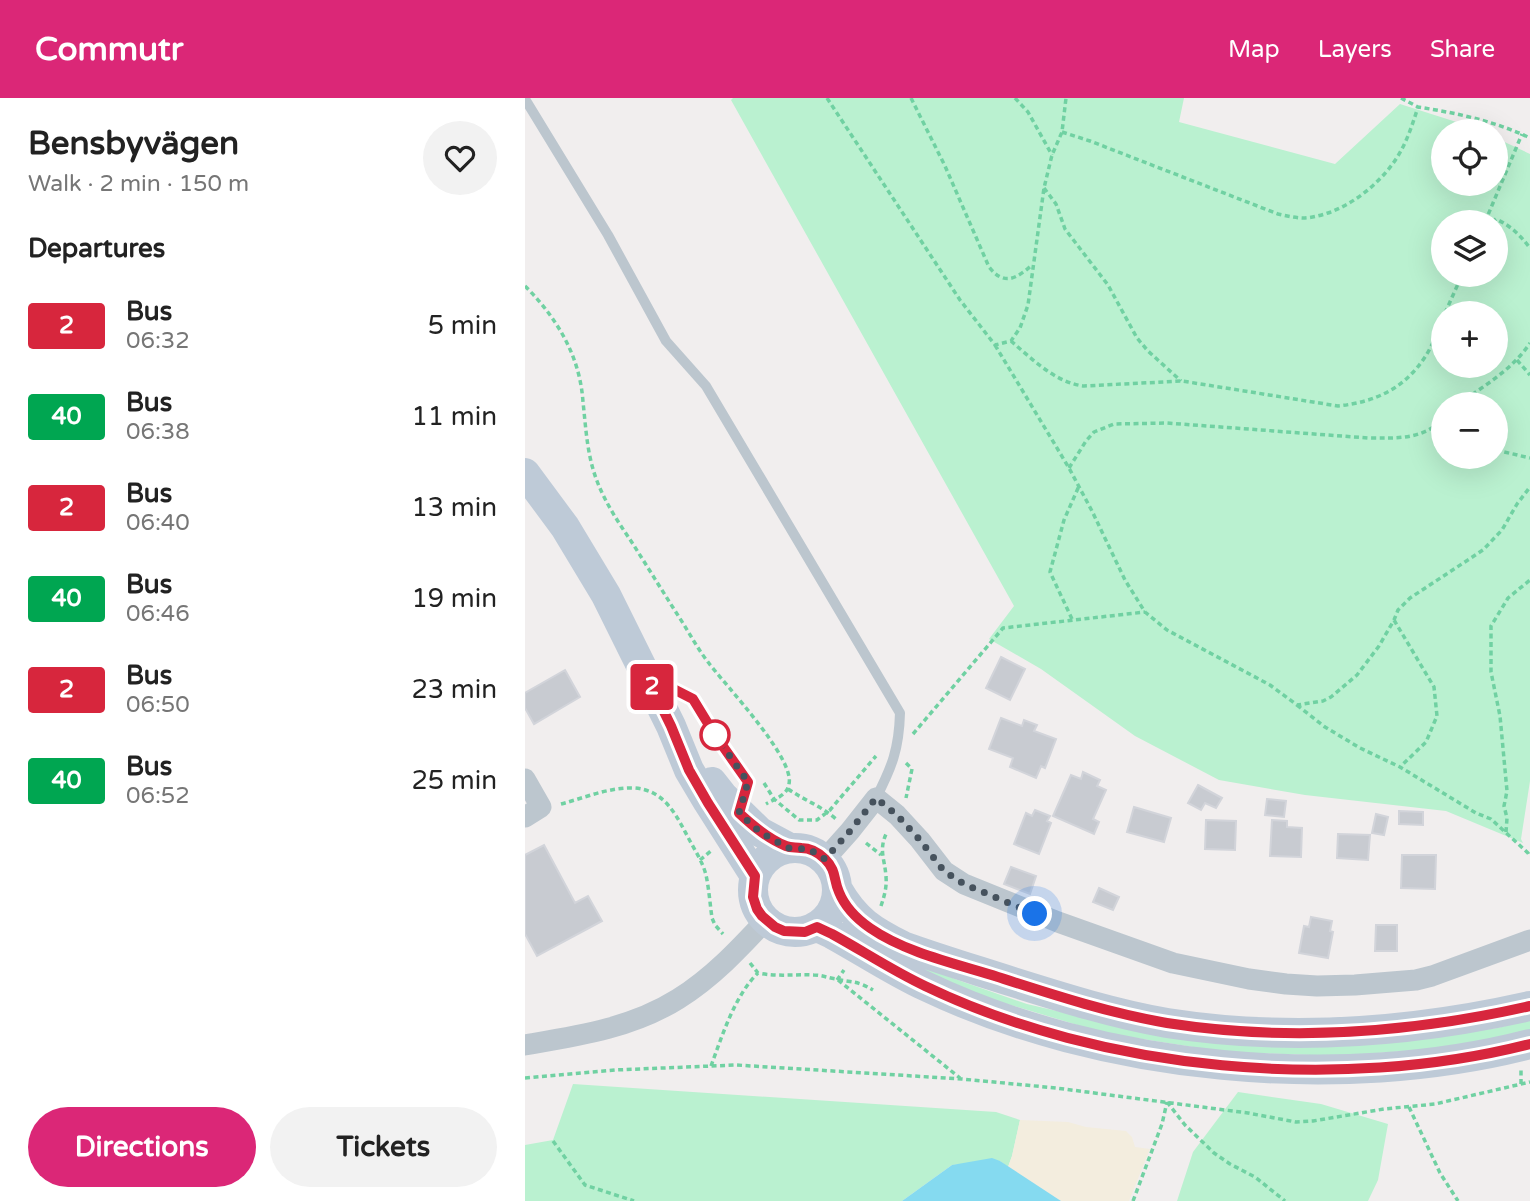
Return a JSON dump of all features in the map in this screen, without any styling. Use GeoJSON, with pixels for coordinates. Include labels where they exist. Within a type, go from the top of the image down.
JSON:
{"type":"FeatureCollection","features":[{"type":"Feature","properties":{"kind":"main road"},"geometry":{"type":"LineString","coordinates":[[525,472],[565,527],[606,595],[671,726],[689,770],[755,876]]}},
{"type":"Feature","properties":{"kind":"main road"},"geometry":{"type":"LineString","coordinates":[[671,726],[723,796],[760,832],[788,848]]}},
{"type":"Feature","properties":{"kind":"main road"},"geometry":{"type":"LineString","coordinates":[[788,848],[809,849],[825,859],[836,877],[836,905],[817,927],[805,932],[788,932],[775,927],[757,909],[753,897],[755,876],[760,865],[776,852],[788,848]]}},
{"type":"Feature","properties":{"kind":"main road"},"geometry":{"type":"LineString","coordinates":[[838,890],[848,907],[869,928],[903,946],[1068,1000],[1108,1011],[1180,1024],[1307,1034],[1385,1030],[1447,1023],[1530,1006]]}},
{"type":"Feature","properties":{"kind":"main road"},"geometry":{"type":"LineString","coordinates":[[817,927],[926,987],[990,1013],[1042,1031],[1098,1045],[1182,1060],[1263,1068],[1369,1068],[1427,1063],[1530,1044]]}},
{"type":"Feature","properties":{"kind":"street"},"geometry":{"type":"LineString","coordinates":[[525,779],[533,812]]}},
{"type":"Feature","properties":{"kind":"street"},"geometry":{"type":"LineString","coordinates":[[825,859],[876,798],[897,815],[944,871],[964,884],[1173,964],[1286,984],[1355,985],[1416,980],[1463,966],[1530,940]]}},
{"type":"Feature","properties":{"kind":"street"},"geometry":{"type":"LineString","coordinates":[[525,1045],[603,1030],[664,1007],[713,974],[766,920]]}},
{"type":"Feature","properties":{"kind":"lane"},"geometry":{"type":"LineString","coordinates":[[525,99],[608,235],[666,341],[706,386],[901,713],[896,755],[876,798]]}},
{"type":"Feature","properties":{"kind":"lane"},"geometry":{"type":"LineString","coordinates":[[646,675],[693,699],[748,782],[743,816]]}},
{"type":"Feature","properties":{"kind":"path"},"geometry":{"type":"LineString","coordinates":[[827,98],[960,300],[995,345],[1069,468],[1125,580],[1145,611],[1167,630],[1270,685],[1325,727],[1491,819],[1528,853],[1530,858]]}},
{"type":"Feature","properties":{"kind":"path"},"geometry":{"type":"LineString","coordinates":[[911,98],[945,166],[989,267],[995,275],[1003,279],[1016,277],[1033,263]]}},
{"type":"Feature","properties":{"kind":"path"},"geometry":{"type":"LineString","coordinates":[[1015,98],[1028,112],[1052,155]]}},
{"type":"Feature","properties":{"kind":"path"},"geometry":{"type":"LineString","coordinates":[[995,345],[1010,341],[1020,328],[1028,305],[1044,188],[1052,155],[1062,132],[1066,98]]}},
{"type":"Feature","properties":{"kind":"path"},"geometry":{"type":"LineString","coordinates":[[1401,98],[1418,107],[1482,120],[1530,138]]}},
{"type":"Feature","properties":{"kind":"path"},"geometry":{"type":"LineString","coordinates":[[1062,132],[1278,214],[1304,218],[1318,216],[1346,205],[1379,180],[1395,161],[1411,130],[1418,107]]}},
{"type":"Feature","properties":{"kind":"path"},"geometry":{"type":"LineString","coordinates":[[1490,210],[1522,134]]}},
{"type":"Feature","properties":{"kind":"path"},"geometry":{"type":"LineString","coordinates":[[1044,188],[1055,204],[1065,229],[1108,285],[1137,338],[1182,381]]}},
{"type":"Feature","properties":{"kind":"path"},"geometry":{"type":"LineString","coordinates":[[1508,224],[1530,248]]}},
{"type":"Feature","properties":{"kind":"path"},"geometry":{"type":"LineString","coordinates":[[525,286],[554,320],[573,355],[583,401],[585,433],[591,463],[605,498],[707,661],[761,728],[787,768],[790,777],[788,789],[780,797],[743,816]]}},
{"type":"Feature","properties":{"kind":"path"},"geometry":{"type":"LineString","coordinates":[[1010,341],[1035,362],[1071,385],[1182,381],[1338,406],[1371,400],[1404,383],[1425,359],[1431,346]]}},
{"type":"Feature","properties":{"kind":"path"},"geometry":{"type":"LineString","coordinates":[[1475,392],[1506,370],[1530,343]]}},
{"type":"Feature","properties":{"kind":"path"},"geometry":{"type":"LineString","coordinates":[[1517,360],[1530,374]]}},
{"type":"Feature","properties":{"kind":"path"},"geometry":{"type":"LineString","coordinates":[[1069,468],[1097,429],[1114,424],[1167,423],[1388,438],[1425,433],[1431,429]]}},
{"type":"Feature","properties":{"kind":"path"},"geometry":{"type":"LineString","coordinates":[[1508,453],[1530,458]]}},
{"type":"Feature","properties":{"kind":"path"},"geometry":{"type":"LineString","coordinates":[[1072,619],[1050,572],[1064,520],[1079,486]]}},
{"type":"Feature","properties":{"kind":"path"},"geometry":{"type":"LineString","coordinates":[[1297,705],[1323,701],[1349,683],[1379,646],[1398,610],[1410,598],[1483,550],[1502,530],[1530,487]]}},
{"type":"Feature","properties":{"kind":"path"},"geometry":{"type":"LineString","coordinates":[[1506,832],[1504,806],[1507,791],[1500,716],[1492,672],[1491,626],[1508,598],[1530,580]]}},
{"type":"Feature","properties":{"kind":"path"},"geometry":{"type":"LineString","coordinates":[[896,755],[1003,628],[1145,611]]}},
{"type":"Feature","properties":{"kind":"path"},"geometry":{"type":"LineString","coordinates":[[1394,620],[1434,687],[1437,716],[1426,742],[1400,767]]}},
{"type":"Feature","properties":{"kind":"path"},"geometry":{"type":"LineString","coordinates":[[774,799],[800,820],[817,820],[830,810],[884,747],[912,769],[906,799],[883,840],[881,855],[886,877],[885,895],[869,928]]}},
{"type":"Feature","properties":{"kind":"path"},"geometry":{"type":"LineString","coordinates":[[533,812],[590,795],[626,788],[647,790],[670,806],[700,860]]}},
{"type":"Feature","properties":{"kind":"path"},"geometry":{"type":"LineString","coordinates":[[711,1066],[725,1028],[746,989],[758,974]]}},
{"type":"Feature","properties":{"kind":"path"},"geometry":{"type":"LineString","coordinates":[[873,990],[860,982],[837,980],[962,1079]]}},
{"type":"Feature","properties":{"kind":"path"},"geometry":{"type":"LineString","coordinates":[[525,1079],[615,1070],[736,1065],[962,1079],[1056,1088],[1248,1113],[1296,1122],[1459,1099],[1530,1082]]}},
{"type":"Feature","properties":{"kind":"path"},"geometry":{"type":"LineString","coordinates":[[1133,1201],[1163,1124],[1167,1102]]}},
{"type":"Feature","properties":{"kind":"path"},"geometry":{"type":"LineString","coordinates":[[1167,1102],[1185,1125],[1214,1153],[1255,1177],[1285,1201]]}},
{"type":"Feature","properties":{"kind":"path"},"geometry":{"type":"LineString","coordinates":[[1409,1107],[1435,1163],[1458,1201]]}},
{"type":"Feature","properties":{"kind":"path"},"geometry":{"type":"LineString","coordinates":[[553,1140],[585,1185],[634,1201]]}},
{"type":"Feature","properties":{"kind":"green space"},"geometry":{"type":"Polygon","coordinates":[[[733,98],[1184,98],[1179,122],[1335,164],[1400,104],[1447,119],[1431,119],[1431,196],[1508,196],[1508,144],[1530,154],[1530,781],[1521,839],[1523,843],[1446,811],[1305,795],[1219,780],[1135,736],[1041,669],[989,639],[1014,606],[731,100],[733,98]]]}},
{"type":"Feature","properties":{"kind":"green space"},"geometry":{"type":"Polygon","coordinates":[[[896,953],[955,979],[1027,1004],[1108,1023],[1398,1042],[1497,1028],[1530,1020],[1530,1031],[1447,1048],[1337,1056],[1225,1052],[1104,1033],[951,987],[896,953]]]}},
{"type":"Feature","properties":{"kind":"green space"},"geometry":{"type":"Polygon","coordinates":[[[573,1084],[996,1112],[1020,1120],[1008,1167],[1000,1161],[952,1165],[902,1201],[525,1201],[525,1145],[553,1140],[573,1084]]]}},
{"type":"Feature","properties":{"kind":"green space"},"geometry":{"type":"Polygon","coordinates":[[[1238,1092],[1321,1104],[1388,1124],[1378,1180],[1368,1201],[1177,1201],[1193,1152],[1238,1092]]]}},
{"type":"Feature","properties":{"kind":"sand"},"geometry":{"type":"Polygon","coordinates":[[[1020,1120],[1068,1122],[1086,1127],[1126,1131],[1132,1137],[1135,1147],[1150,1149],[1129,1201],[1061,1201],[1008,1167],[1020,1120]]]}},
{"type":"Feature","properties":{"kind":"water"},"geometry":{"type":"Polygon","coordinates":[[[992,1158],[1061,1201],[902,1201],[952,1165],[992,1158]]]}},
{"type":"Feature","properties":{"kind":"building"},"geometry":{"type":"Polygon","coordinates":[[[1001,657],[1025,669],[1010,700],[986,688],[1001,657]]]}},
{"type":"Feature","properties":{"kind":"building"},"geometry":{"type":"Polygon","coordinates":[[[565,670],[580,697],[534,724],[525,708],[525,693],[565,670]]]}},
{"type":"Feature","properties":{"kind":"building"},"geometry":{"type":"Polygon","coordinates":[[[1001,718],[1022,726],[1024,720],[1037,725],[1034,731],[1056,739],[1045,768],[1041,766],[1036,778],[1010,767],[1013,758],[989,749],[1001,718]]]}},
{"type":"Feature","properties":{"kind":"building"},"geometry":{"type":"Polygon","coordinates":[[[1083,772],[1100,780],[1097,786],[1106,790],[1093,819],[1099,822],[1094,834],[1053,816],[1071,775],[1081,779],[1083,772]]]}},
{"type":"Feature","properties":{"kind":"building"},"geometry":{"type":"Polygon","coordinates":[[[1198,785],[1222,798],[1216,808],[1205,803],[1201,810],[1188,803],[1198,785]]]}},
{"type":"Feature","properties":{"kind":"building"},"geometry":{"type":"Polygon","coordinates":[[[1267,799],[1286,801],[1284,817],[1265,815],[1267,799]]]}},
{"type":"Feature","properties":{"kind":"building"},"geometry":{"type":"Polygon","coordinates":[[[1134,807],[1171,818],[1164,842],[1127,832],[1134,807]]]}},
{"type":"Feature","properties":{"kind":"building"},"geometry":{"type":"Polygon","coordinates":[[[1035,810],[1050,816],[1047,821],[1051,823],[1039,854],[1014,844],[1026,813],[1032,816],[1035,810]]]}},
{"type":"Feature","properties":{"kind":"building"},"geometry":{"type":"Polygon","coordinates":[[[1399,811],[1423,812],[1423,825],[1399,824],[1399,811]]]}},
{"type":"Feature","properties":{"kind":"building"},"geometry":{"type":"Polygon","coordinates":[[[1376,814],[1388,817],[1384,835],[1372,833],[1376,814]]]}},
{"type":"Feature","properties":{"kind":"building"},"geometry":{"type":"Polygon","coordinates":[[[1206,820],[1236,821],[1235,850],[1205,849],[1206,820]]]}},
{"type":"Feature","properties":{"kind":"building"},"geometry":{"type":"Polygon","coordinates":[[[1272,820],[1287,821],[1287,827],[1302,828],[1301,857],[1270,856],[1272,820]]]}},
{"type":"Feature","properties":{"kind":"building"},"geometry":{"type":"Polygon","coordinates":[[[1338,834],[1370,835],[1368,860],[1337,858],[1338,834]]]}},
{"type":"Feature","properties":{"kind":"building"},"geometry":{"type":"Polygon","coordinates":[[[544,845],[575,903],[588,896],[602,921],[537,956],[525,934],[525,855],[544,845]]]}},
{"type":"Feature","properties":{"kind":"building"},"geometry":{"type":"Polygon","coordinates":[[[1402,855],[1436,855],[1435,889],[1401,888],[1402,855]]]}},
{"type":"Feature","properties":{"kind":"building"},"geometry":{"type":"Polygon","coordinates":[[[1011,867],[1036,876],[1030,894],[1004,884],[1011,867]]]}},
{"type":"Feature","properties":{"kind":"building"},"geometry":{"type":"Polygon","coordinates":[[[1099,888],[1119,897],[1113,910],[1093,902],[1099,888]]]}},
{"type":"Feature","properties":{"kind":"building"},"geometry":{"type":"Polygon","coordinates":[[[1311,917],[1332,921],[1330,931],[1333,932],[1328,958],[1299,953],[1304,926],[1309,927],[1311,917]]]}},
{"type":"Feature","properties":{"kind":"building"},"geometry":{"type":"Polygon","coordinates":[[[1376,925],[1397,925],[1397,951],[1375,951],[1376,925]]]}},
{"type":"Feature","properties":{"kind":"bus line","name":"2"},"geometry":{"type":"LineString","coordinates":[[1530,1006],[1447,1023],[1385,1030],[1307,1034],[1207,1027],[1167,1023],[1108,1011],[903,946],[869,928],[848,907],[838,890],[833,870],[825,859],[809,849],[788,848],[760,832],[739,813],[748,782],[693,699],[646,675],[689,770],[755,876],[753,897],[757,909],[766,920],[784,931],[805,932],[817,927],[926,987],[1042,1031],[1098,1045],[1182,1060],[1263,1068],[1369,1068],[1427,1063],[1530,1044]]}},
{"type":"Feature","properties":{"kind":"route"},"geometry":{"type":"LineString","coordinates":[[715,735],[748,782],[739,813],[760,832],[788,848],[809,849],[825,859],[876,798],[897,815],[944,871],[964,884],[1035,914]]}}]}
